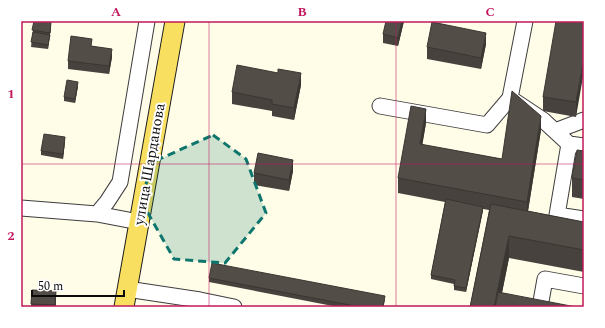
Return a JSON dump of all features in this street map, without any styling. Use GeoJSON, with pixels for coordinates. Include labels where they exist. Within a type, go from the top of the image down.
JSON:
{"type":"FeatureCollection","features":[{"type":"Feature","properties":{"kind":"main road","name":"улица Шарданова"},"geometry":{"type":"LineString","coordinates":[[124,307],[175,21]]}},
{"type":"Feature","properties":{"kind":"street"},"geometry":{"type":"LineString","coordinates":[[97,214],[120,182],[146,21]]}},
{"type":"Feature","properties":{"kind":"street"},"geometry":{"type":"LineString","coordinates":[[380,106],[487,125],[510,98],[524,21]]}},
{"type":"Feature","properties":{"kind":"street"},"geometry":{"type":"LineString","coordinates":[[510,98],[543,120],[569,144],[584,146]]}},
{"type":"Feature","properties":{"kind":"street"},"geometry":{"type":"LineString","coordinates":[[555,131],[584,120]]}},
{"type":"Feature","properties":{"kind":"street"},"geometry":{"type":"LineString","coordinates":[[569,144],[557,215],[584,219]]}},
{"type":"Feature","properties":{"kind":"street"},"geometry":{"type":"LineString","coordinates":[[21,208],[97,214],[139,222]]}},
{"type":"Feature","properties":{"kind":"street"},"geometry":{"type":"LineString","coordinates":[[540,307],[545,279],[584,286]]}},
{"type":"Feature","properties":{"kind":"street"},"geometry":{"type":"LineString","coordinates":[[127,288],[234,307]]}},
{"type":"Feature","properties":{"kind":"highlighted area"},"geometry":{"type":"Polygon","coordinates":[[[213,135],[246,159],[266,213],[225,263],[174,259],[140,199],[155,161],[213,135]]]}},
{"type":"Feature","properties":{"kind":"building"},"geometry":{"type":"Polygon","coordinates":[[[34,21],[51,22],[50,33],[32,30],[34,21]]]}},
{"type":"Feature","properties":{"kind":"building"},"geometry":{"type":"Polygon","coordinates":[[[386,21],[402,21],[398,38],[383,34],[386,21]]]}},
{"type":"Feature","properties":{"kind":"building"},"geometry":{"type":"Polygon","coordinates":[[[556,21],[584,21],[584,57],[576,102],[543,97],[556,21]]]}},
{"type":"Feature","properties":{"kind":"building"},"geometry":{"type":"Polygon","coordinates":[[[432,22],[486,33],[481,58],[427,47],[432,22]]]}},
{"type":"Feature","properties":{"kind":"building"},"geometry":{"type":"Polygon","coordinates":[[[33,32],[50,35],[48,45],[31,42],[33,32]]]}},
{"type":"Feature","properties":{"kind":"building"},"geometry":{"type":"Polygon","coordinates":[[[71,36],[92,39],[91,46],[112,49],[109,66],[68,61],[71,36]]]}},
{"type":"Feature","properties":{"kind":"building"},"geometry":{"type":"Polygon","coordinates":[[[237,65],[278,73],[278,69],[301,73],[294,108],[272,104],[272,100],[232,92],[237,65]]]}},
{"type":"Feature","properties":{"kind":"building"},"geometry":{"type":"Polygon","coordinates":[[[67,80],[78,82],[75,99],[64,97],[67,80]]]}},
{"type":"Feature","properties":{"kind":"building"},"geometry":{"type":"Polygon","coordinates":[[[512,91],[541,116],[527,202],[398,178],[411,106],[426,109],[420,144],[502,159],[512,91]]]}},
{"type":"Feature","properties":{"kind":"building"},"geometry":{"type":"Polygon","coordinates":[[[44,134],[65,137],[63,154],[41,151],[44,134]]]}},
{"type":"Feature","properties":{"kind":"building"},"geometry":{"type":"Polygon","coordinates":[[[577,150],[584,151],[584,180],[572,178],[577,150]]]}},
{"type":"Feature","properties":{"kind":"building"},"geometry":{"type":"Polygon","coordinates":[[[258,153],[293,160],[289,180],[254,173],[258,153]]]}},
{"type":"Feature","properties":{"kind":"building"},"geometry":{"type":"Polygon","coordinates":[[[446,199],[483,207],[466,288],[454,286],[455,280],[431,275],[446,199]]]}},
{"type":"Feature","properties":{"kind":"building"},"geometry":{"type":"Polygon","coordinates":[[[491,204],[584,222],[584,250],[509,236],[494,307],[470,307],[491,204]]]}},
{"type":"Feature","properties":{"kind":"building"},"geometry":{"type":"Polygon","coordinates":[[[212,263],[385,296],[383,307],[360,307],[209,278],[212,263]]]}},
{"type":"Feature","properties":{"kind":"building"},"geometry":{"type":"Polygon","coordinates":[[[32,290],[56,291],[55,305],[31,304],[32,290]]]}},
{"type":"Feature","properties":{"kind":"building"},"geometry":{"type":"Polygon","coordinates":[[[498,292],[576,307],[495,307],[498,292]]]}}]}
